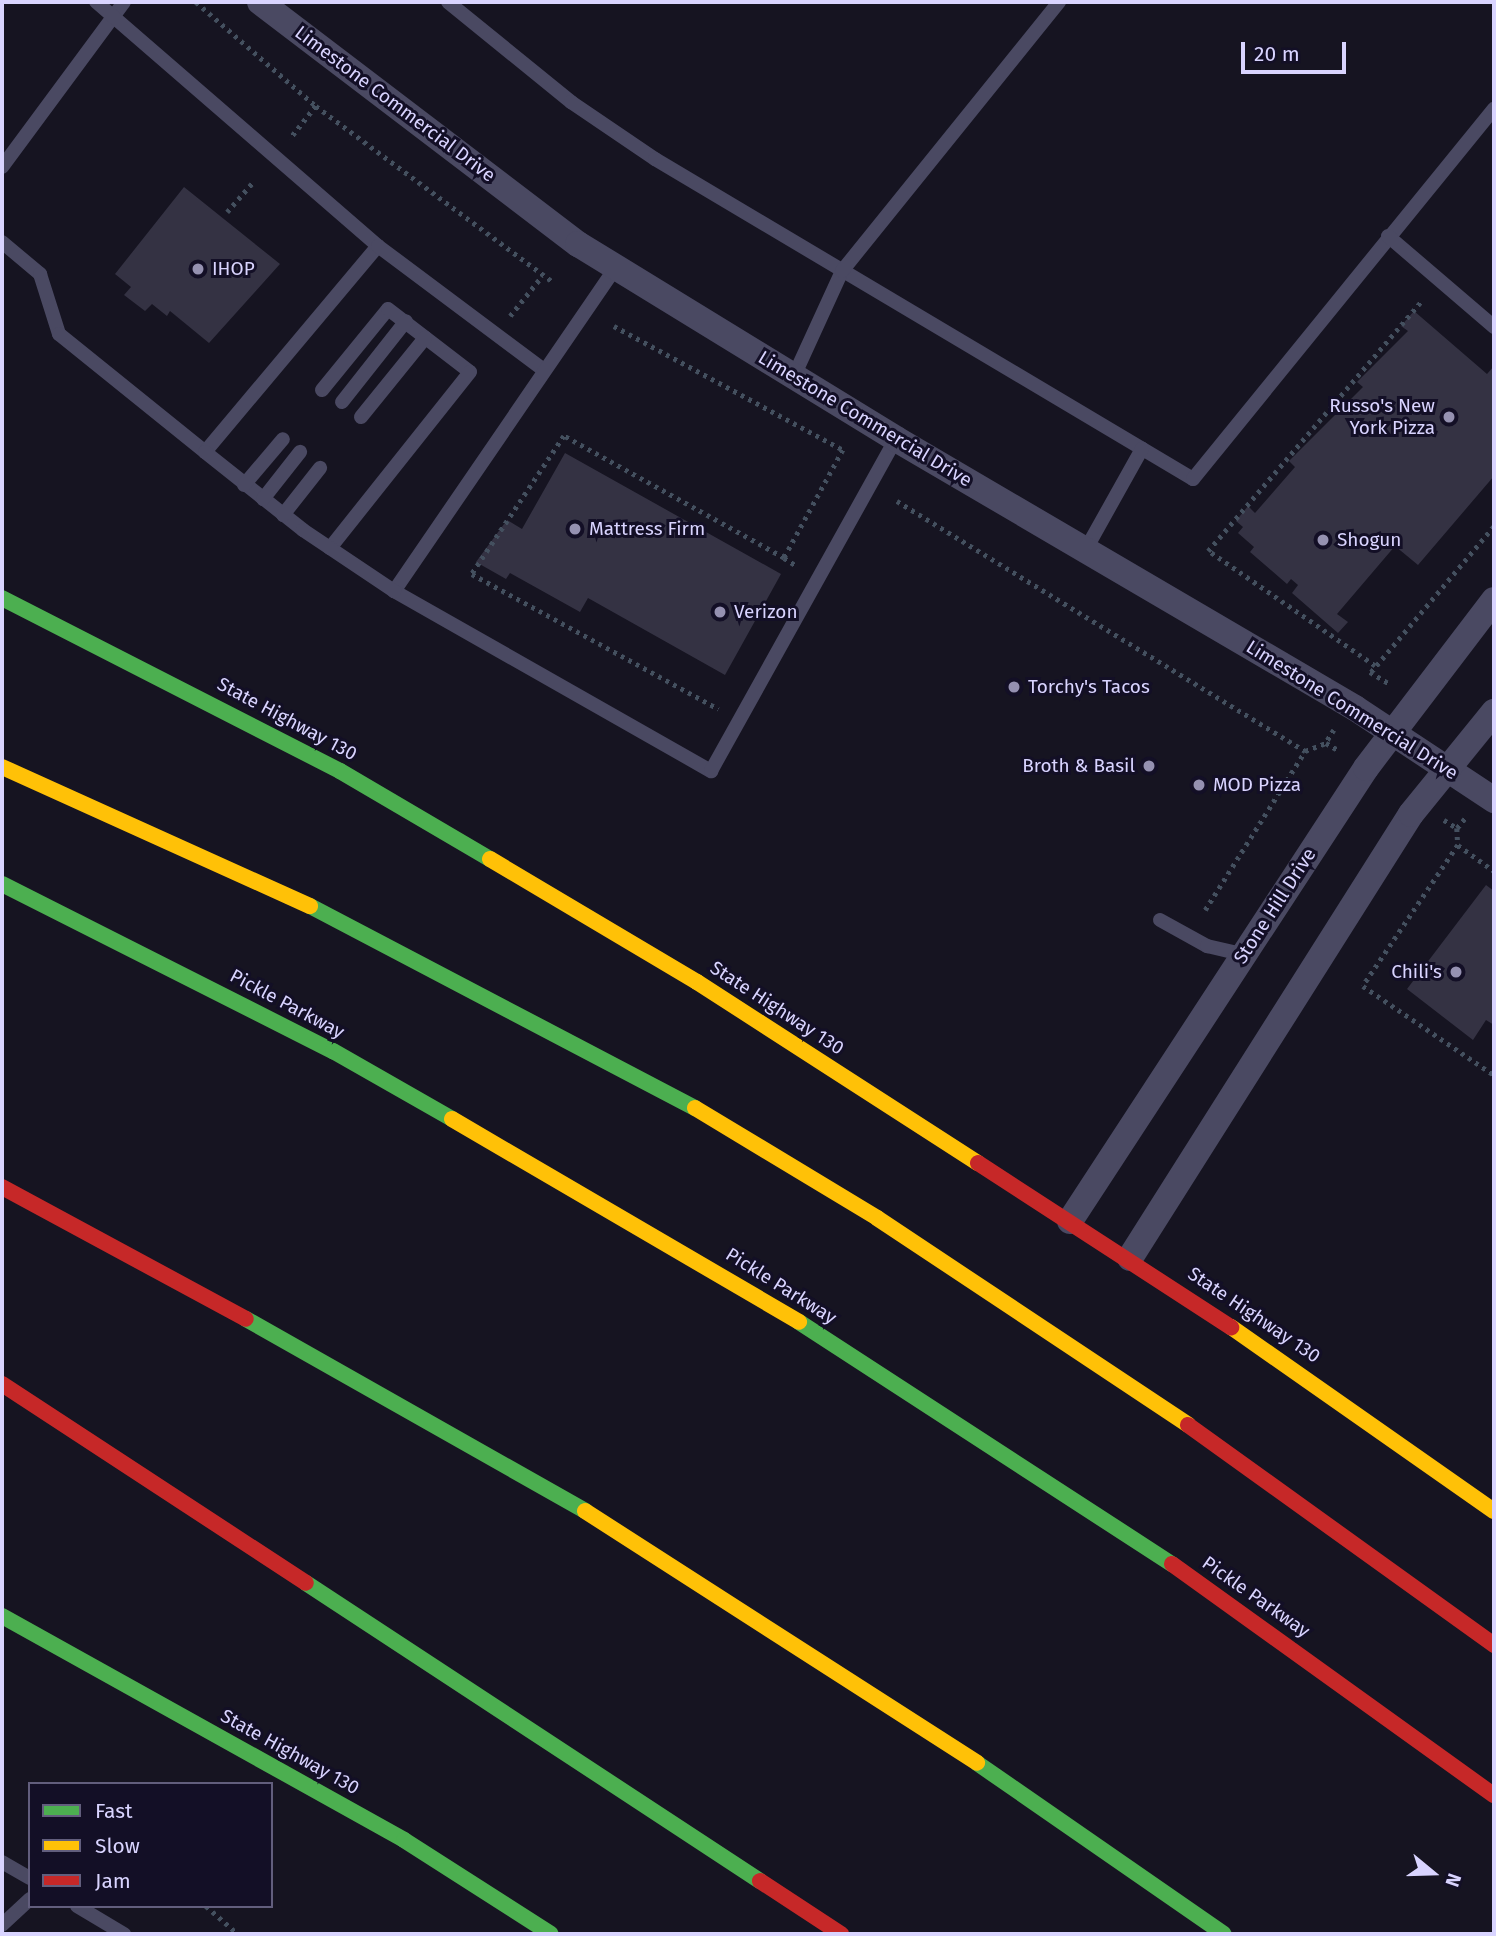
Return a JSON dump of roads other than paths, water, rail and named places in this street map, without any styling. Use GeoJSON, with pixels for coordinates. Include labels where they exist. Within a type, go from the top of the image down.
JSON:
{"type":"FeatureCollection","features":[{"type":"Feature","properties":{"kind":"main road","name":"State Highway 130"},"geometry":{"type":"LineString","coordinates":[[2,598],[340,771],[697,982],[1130,1258],[1494,1511]]}},
{"type":"Feature","properties":{"kind":"main road"},"geometry":{"type":"LineString","coordinates":[[2,767],[359,928],[713,1118],[877,1218],[1211,1440],[1494,1645]]}},
{"type":"Feature","properties":{"kind":"main road","name":"Pickle Parkway"},"geometry":{"type":"LineString","coordinates":[[2,884],[333,1051],[750,1291],[1176,1567],[1494,1795]]}},
{"type":"Feature","properties":{"kind":"main road"},"geometry":{"type":"LineString","coordinates":[[2,1187],[392,1397],[633,1540],[926,1727],[1224,1934]]}},
{"type":"Feature","properties":{"kind":"main road"},"geometry":{"type":"LineString","coordinates":[[2,1384],[839,1932]]}},
{"type":"Feature","properties":{"kind":"main road","name":"State Highway 130"},"geometry":{"type":"LineString","coordinates":[[8,1628],[404,1840],[551,1934]]}},
{"type":"Feature","properties":{"kind":"street","name":"Limestone Commercial Drive"},"geometry":{"type":"LineString","coordinates":[[260,2],[616,267],[896,439],[1086,549],[1392,733],[1494,800]]}},
{"type":"Feature","properties":{"kind":"street","name":"Stone Hill Drive"},"geometry":{"type":"LineString","coordinates":[[1070,1221],[1243,954],[1392,733],[1494,600]]}},
{"type":"Feature","properties":{"kind":"street"},"geometry":{"type":"LineString","coordinates":[[1130,1258],[1445,768],[1494,712]]}},
{"type":"Feature","properties":{"kind":"lane"},"geometry":{"type":"LineString","coordinates":[[96,2],[378,246],[541,368]]}},
{"type":"Feature","properties":{"kind":"lane"},"geometry":{"type":"LineString","coordinates":[[2,167],[111,16],[124,2]]}},
{"type":"Feature","properties":{"kind":"lane"},"geometry":{"type":"LineString","coordinates":[[448,2],[570,102],[842,271],[1193,479],[1494,109]]}},
{"type":"Feature","properties":{"kind":"lane"},"geometry":{"type":"LineString","coordinates":[[794,376],[842,271],[1059,2]]}},
{"type":"Feature","properties":{"kind":"lane"},"geometry":{"type":"LineString","coordinates":[[1388,236],[1494,327]]}},
{"type":"Feature","properties":{"kind":"lane"},"geometry":{"type":"LineString","coordinates":[[2,242],[40,274],[59,334],[283,515],[394,591],[711,771],[896,439]]}},
{"type":"Feature","properties":{"kind":"lane"},"geometry":{"type":"LineString","coordinates":[[205,452],[378,246]]}},
{"type":"Feature","properties":{"kind":"lane"},"geometry":{"type":"LineString","coordinates":[[394,591],[541,368],[616,267]]}},
{"type":"Feature","properties":{"kind":"lane"},"geometry":{"type":"LineString","coordinates":[[322,390],[388,309],[470,372],[330,548]]}},
{"type":"Feature","properties":{"kind":"lane"},"geometry":{"type":"LineString","coordinates":[[342,402],[406,321]]}},
{"type":"Feature","properties":{"kind":"lane"},"geometry":{"type":"LineString","coordinates":[[361,417],[425,338]]}},
{"type":"Feature","properties":{"kind":"lane"},"geometry":{"type":"LineString","coordinates":[[244,485],[283,439]]}},
{"type":"Feature","properties":{"kind":"lane"},"geometry":{"type":"LineString","coordinates":[[1086,549],[1142,449]]}},
{"type":"Feature","properties":{"kind":"lane"},"geometry":{"type":"LineString","coordinates":[[263,499],[300,452]]}},
{"type":"Feature","properties":{"kind":"lane"},"geometry":{"type":"LineString","coordinates":[[283,515],[320,468]]}},
{"type":"Feature","properties":{"kind":"lane"},"geometry":{"type":"LineString","coordinates":[[1160,920],[1207,946],[1243,954]]}},
{"type":"Feature","properties":{"kind":"lane"},"geometry":{"type":"LineString","coordinates":[[2,1862],[28,1877]]}},
{"type":"Feature","properties":{"kind":"lane"},"geometry":{"type":"LineString","coordinates":[[2,1925],[28,1901]]}},
{"type":"Feature","properties":{"kind":"lane"},"geometry":{"type":"LineString","coordinates":[[80,1908],[120,1933]]}},
{"type":"Feature","properties":{"kind":"place","name":"IHOP"},"geometry":{"type":"Point","coordinates":[198,269]}},
{"type":"Feature","properties":{"kind":"place","name":"Russo's New York Pizza"},"geometry":{"type":"Point","coordinates":[1449,417]}},
{"type":"Feature","properties":{"kind":"place","name":"Mattress Firm"},"geometry":{"type":"Point","coordinates":[575,529]}},
{"type":"Feature","properties":{"kind":"place","name":"Shogun"},"geometry":{"type":"Point","coordinates":[1323,540]}},
{"type":"Feature","properties":{"kind":"place","name":"Verizon"},"geometry":{"type":"Point","coordinates":[720,612]}},
{"type":"Feature","properties":{"kind":"place","name":"Torchy's Tacos"},"geometry":{"type":"Point","coordinates":[1014,687]}},
{"type":"Feature","properties":{"kind":"place","name":"Broth & Basil"},"geometry":{"type":"Point","coordinates":[1149,766]}},
{"type":"Feature","properties":{"kind":"place","name":"MOD Pizza"},"geometry":{"type":"Point","coordinates":[1199,785]}},
{"type":"Feature","properties":{"kind":"place","name":"Chili's"},"geometry":{"type":"Point","coordinates":[1456,972]}}]}
